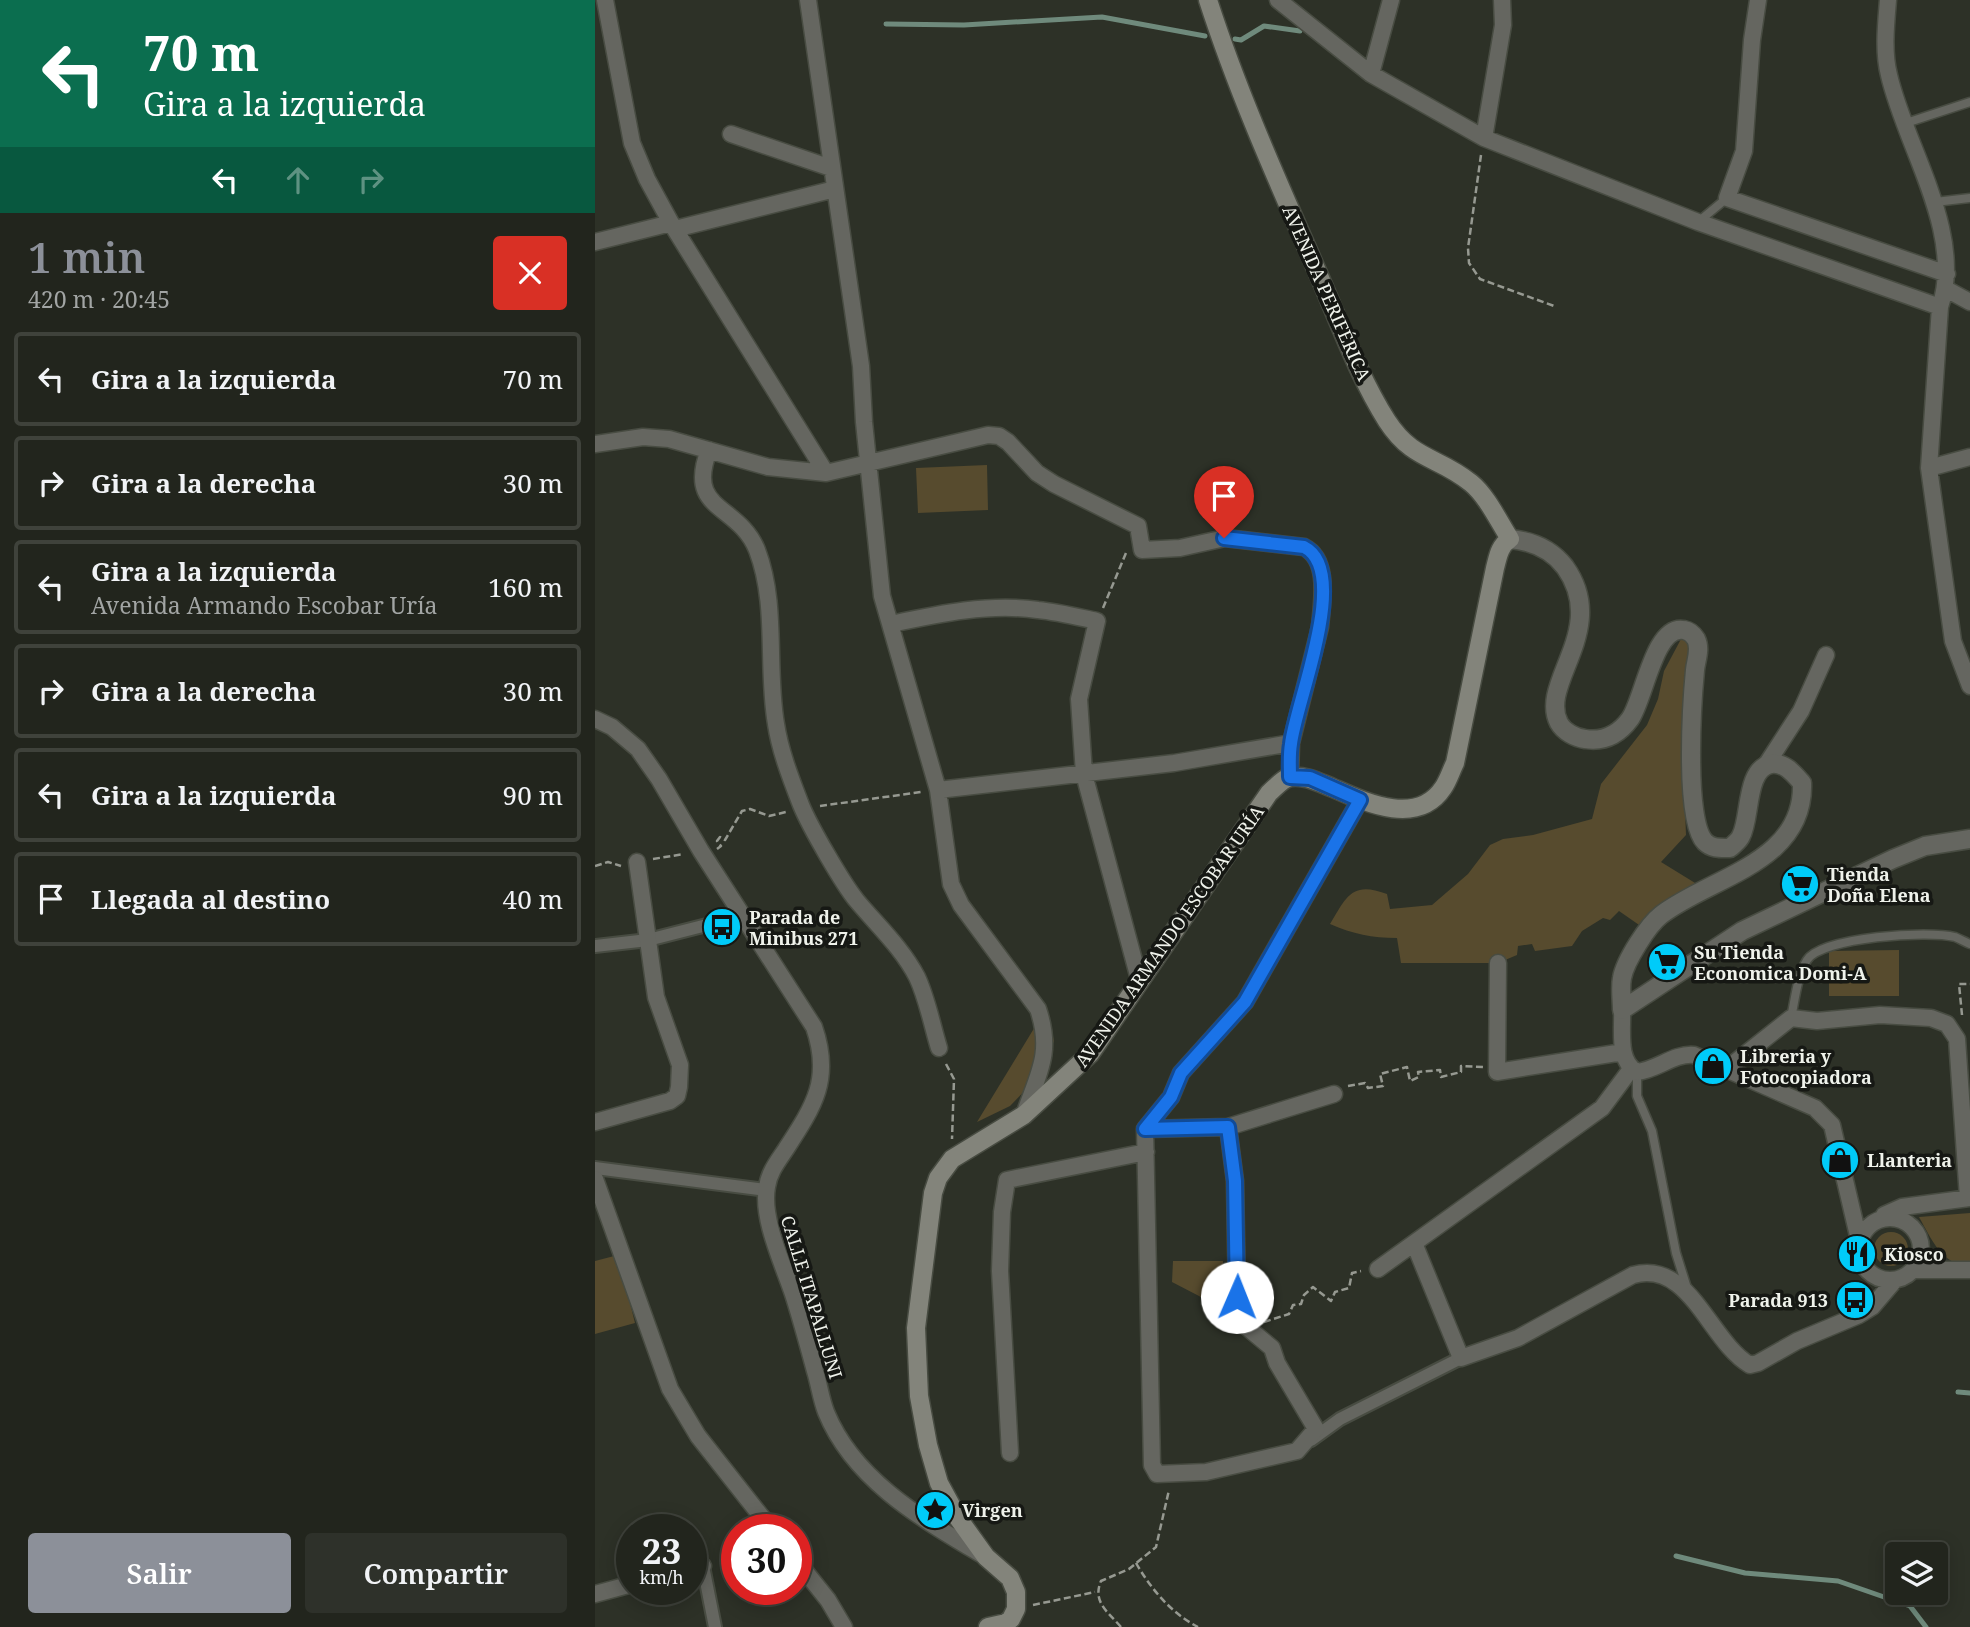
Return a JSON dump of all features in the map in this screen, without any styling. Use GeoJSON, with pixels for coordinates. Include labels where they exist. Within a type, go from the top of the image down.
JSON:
{"type":"FeatureCollection","features":[{"type":"Feature","properties":{"kind":"main road","name":"AVENIDA PERIFÉRICA"},"geometry":{"type":"LineString","coordinates":[[1208,0],[1221,42],[1282,192],[1361,372],[1387,420],[1402,441],[1421,457],[1451,468],[1474,485],[1510,540]]}},
{"type":"Feature","properties":{"kind":"main road"},"geometry":{"type":"LineString","coordinates":[[1290,777],[1310,778],[1378,807],[1413,807],[1428,802],[1442,790],[1455,764],[1497,560],[1504,543],[1510,540]]}},
{"type":"Feature","properties":{"kind":"main road","name":"AVENIDA ARMANDO ESCOBAR URÍA"},"geometry":{"type":"LineString","coordinates":[[951,1159],[1024,1115],[1090,1054],[1269,793],[1290,777]]}},
{"type":"Feature","properties":{"kind":"main road"},"geometry":{"type":"LineString","coordinates":[[951,1159],[938,1178],[929,1214],[916,1328],[919,1396],[928,1445],[939,1483],[958,1518],[986,1557],[1010,1578],[1016,1592],[1011,1620],[988,1627]]}},
{"type":"Feature","properties":{"kind":"street"},"geometry":{"type":"LineString","coordinates":[[605,0],[632,142],[647,179],[673,226],[826,473]]}},
{"type":"Feature","properties":{"kind":"street"},"geometry":{"type":"LineString","coordinates":[[808,0],[861,366],[882,596],[938,790],[951,884],[961,905],[1038,1009],[1045,1029],[1046,1046],[1041,1069],[1024,1115]]}},
{"type":"Feature","properties":{"kind":"street"},"geometry":{"type":"LineString","coordinates":[[1279,0],[1371,74],[1484,138],[1698,222],[1940,306]]}},
{"type":"Feature","properties":{"kind":"street"},"geometry":{"type":"LineString","coordinates":[[1371,74],[1391,0]]}},
{"type":"Feature","properties":{"kind":"street"},"geometry":{"type":"LineString","coordinates":[[1484,138],[1503,25],[1502,0]]}},
{"type":"Feature","properties":{"kind":"street"},"geometry":{"type":"LineString","coordinates":[[1758,0],[1752,40],[1744,150],[1727,198],[1946,282],[1970,302]]}},
{"type":"Feature","properties":{"kind":"street"},"geometry":{"type":"LineString","coordinates":[[1888,0],[1888,73],[1903,124],[1935,202],[1946,282],[1940,306],[1929,468],[1953,641],[1970,686]]}},
{"type":"Feature","properties":{"kind":"street"},"geometry":{"type":"LineString","coordinates":[[731,134],[831,168]]}},
{"type":"Feature","properties":{"kind":"street"},"geometry":{"type":"LineString","coordinates":[[595,242],[835,188]]}},
{"type":"Feature","properties":{"kind":"street"},"geometry":{"type":"LineString","coordinates":[[595,444],[643,437],[669,439],[768,467],[826,473],[988,435],[999,436],[1037,473],[1138,526],[1142,551],[1180,548],[1224,538],[1304,547],[1313,551],[1321,569],[1320,627],[1291,743],[1290,777]]}},
{"type":"Feature","properties":{"kind":"street"},"geometry":{"type":"LineString","coordinates":[[709,450],[701,476],[705,493],[739,523],[756,548],[766,584],[769,596],[776,723],[782,753],[802,808],[855,898],[896,946],[917,978],[939,1048]]}},
{"type":"Feature","properties":{"kind":"street"},"geometry":{"type":"LineString","coordinates":[[1929,468],[1970,457]]}},
{"type":"Feature","properties":{"kind":"street"},"geometry":{"type":"LineString","coordinates":[[1510,540],[1527,541],[1558,558],[1575,581],[1581,610],[1574,648],[1556,699],[1558,722],[1577,738],[1594,740],[1611,737],[1628,721],[1639,705],[1661,642],[1672,631],[1690,631],[1697,640],[1699,651],[1695,667],[1691,768],[1699,831],[1705,843],[1717,849],[1730,848],[1740,838],[1757,773],[1766,765],[1801,711],[1826,655]]}},
{"type":"Feature","properties":{"kind":"street"},"geometry":{"type":"LineString","coordinates":[[891,624],[930,615],[984,609],[1036,609],[1097,621],[1079,699],[1084,774],[1139,979]]}},
{"type":"Feature","properties":{"kind":"street"},"geometry":{"type":"LineString","coordinates":[[595,719],[611,727],[638,749],[659,779],[741,916],[814,1027],[821,1048],[823,1077],[807,1116],[770,1174],[766,1190],[595,1168]]}},
{"type":"Feature","properties":{"kind":"street"},"geometry":{"type":"LineString","coordinates":[[938,790],[1174,763],[1291,743]]}},
{"type":"Feature","properties":{"kind":"street"},"geometry":{"type":"LineString","coordinates":[[1634,1071],[1623,1052],[1622,977],[1635,949],[1660,916],[1757,863],[1775,848],[1791,825],[1802,799],[1802,783],[1786,767],[1766,765]]}},
{"type":"Feature","properties":{"kind":"street"},"geometry":{"type":"LineString","coordinates":[[1360,800],[1245,1002],[1181,1073],[1171,1097],[1145,1129],[1152,1465],[1157,1474],[1206,1472],[1297,1451],[1340,1419],[1461,1358],[1518,1338],[1633,1275],[1648,1271],[1670,1277],[1691,1298],[1736,1355],[1750,1365],[1872,1307],[1895,1280],[1913,1270],[1970,1270]]}},
{"type":"Feature","properties":{"kind":"street"},"geometry":{"type":"LineString","coordinates":[[1622,1010],[1742,931],[1925,846],[1970,839]]}},
{"type":"Feature","properties":{"kind":"street"},"geometry":{"type":"LineString","coordinates":[[595,1122],[670,1101],[677,1096],[679,1087],[680,1065],[656,997],[637,862]]}},
{"type":"Feature","properties":{"kind":"street"},"geometry":{"type":"LineString","coordinates":[[595,946],[648,940],[741,916]]}},
{"type":"Feature","properties":{"kind":"street"},"geometry":{"type":"LineString","coordinates":[[1498,963],[1497,1072],[1623,1052]]}},
{"type":"Feature","properties":{"kind":"street"},"geometry":{"type":"LineString","coordinates":[[1728,1068],[1791,1018],[1817,1021],[1880,1015],[1940,1020],[1953,1030],[1957,1039],[1969,1198],[1900,1212],[1875,1221],[1859,1240]]}},
{"type":"Feature","properties":{"kind":"street"},"geometry":{"type":"LineString","coordinates":[[1378,1269],[1602,1108],[1634,1071],[1650,1071],[1688,1054],[1728,1068],[1825,1115],[1836,1136],[1859,1240],[1858,1251],[1866,1270],[1872,1307]]}},
{"type":"Feature","properties":{"kind":"street"},"geometry":{"type":"LineString","coordinates":[[1145,1129],[1228,1127],[1334,1094]]}},
{"type":"Feature","properties":{"kind":"street"},"geometry":{"type":"LineString","coordinates":[[1228,1127],[1235,1181],[1237,1297],[1248,1328],[1272,1348],[1277,1363],[1316,1429],[1297,1451]]}},
{"type":"Feature","properties":{"kind":"street"},"geometry":{"type":"LineString","coordinates":[[1010,1452],[1000,1271],[1002,1212],[1007,1180],[1146,1152]]}},
{"type":"Feature","properties":{"kind":"street"},"geometry":{"type":"LineString","coordinates":[[595,1179],[670,1389],[698,1436],[759,1514]]}},
{"type":"Feature","properties":{"kind":"street","name":"CALLE ITAPALLUNI"},"geometry":{"type":"LineString","coordinates":[[766,1190],[767,1213],[803,1326],[826,1411],[842,1441],[882,1488],[925,1521],[986,1557]]}},
{"type":"Feature","properties":{"kind":"street"},"geometry":{"type":"LineString","coordinates":[[1850,1200],[1875,1221]]}},
{"type":"Feature","properties":{"kind":"street"},"geometry":{"type":"LineString","coordinates":[[1900,1212],[1917,1234],[1921,1250],[1913,1270]]}},
{"type":"Feature","properties":{"kind":"street"},"geometry":{"type":"LineString","coordinates":[[1414,1243],[1461,1358]]}},
{"type":"Feature","properties":{"kind":"street"},"geometry":{"type":"LineString","coordinates":[[1921,1250],[1949,1271]]}},
{"type":"Feature","properties":{"kind":"street"},"geometry":{"type":"LineString","coordinates":[[1866,1270],[1884,1280],[1895,1280]]}},
{"type":"Feature","properties":{"kind":"street"},"geometry":{"type":"LineString","coordinates":[[812,1580],[844,1627]]}},
{"type":"Feature","properties":{"kind":"street"},"geometry":{"type":"LineString","coordinates":[[595,1594],[616,1588]]}},
{"type":"Feature","properties":{"kind":"street"},"geometry":{"type":"LineString","coordinates":[[707,1600],[715,1627]]}},
{"type":"Feature","properties":{"kind":"lane"},"geometry":{"type":"LineString","coordinates":[[1903,124],[1970,102]]}},
{"type":"Feature","properties":{"kind":"lane"},"geometry":{"type":"LineString","coordinates":[[1698,222],[1727,198]]}},
{"type":"Feature","properties":{"kind":"lane"},"geometry":{"type":"LineString","coordinates":[[1935,202],[1970,198]]}},
{"type":"Feature","properties":{"kind":"lane"},"geometry":{"type":"LineString","coordinates":[[1791,1018],[1801,974],[1808,958],[1830,944],[1916,933],[1955,937],[1970,944]]}},
{"type":"Feature","properties":{"kind":"lane"},"geometry":{"type":"LineString","coordinates":[[1634,1071],[1637,1096],[1652,1131],[1676,1253],[1691,1298]]}},
{"type":"Feature","properties":{"kind":"path"},"geometry":{"type":"LineString","coordinates":[[1484,138],[1468,248],[1469,263],[1480,279],[1554,306]]}},
{"type":"Feature","properties":{"kind":"path"},"geometry":{"type":"LineString","coordinates":[[1097,621],[1138,526]]}},
{"type":"Feature","properties":{"kind":"path"},"geometry":{"type":"LineString","coordinates":[[802,808],[938,790]]}},
{"type":"Feature","properties":{"kind":"path"},"geometry":{"type":"LineString","coordinates":[[1940,1020],[1962,1018],[1959,984],[1970,984]]}},
{"type":"Feature","properties":{"kind":"path"},"geometry":{"type":"LineString","coordinates":[[939,1048],[954,1079],[951,1159]]}},
{"type":"Feature","properties":{"kind":"path"},"geometry":{"type":"LineString","coordinates":[[1334,1094],[1349,1094],[1348,1086],[1365,1083],[1368,1088],[1383,1086],[1380,1074],[1407,1066],[1410,1081],[1419,1077],[1418,1072],[1440,1070],[1441,1077],[1461,1072],[1461,1066],[1497,1067]]}},
{"type":"Feature","properties":{"kind":"path"},"geometry":{"type":"LineString","coordinates":[[1248,1328],[1289,1314],[1293,1305],[1301,1304],[1304,1295],[1313,1287],[1331,1301],[1335,1292],[1349,1288],[1352,1273],[1378,1269]]}},
{"type":"Feature","properties":{"kind":"path"},"geometry":{"type":"LineString","coordinates":[[1121,1627],[1099,1602],[1097,1592],[1101,1581],[1136,1563],[1156,1547],[1171,1485],[1157,1474]]}},
{"type":"Feature","properties":{"kind":"path"},"geometry":{"type":"LineString","coordinates":[[1136,1563],[1148,1583],[1182,1619],[1198,1627]]}},
{"type":"Feature","properties":{"kind":"path"},"geometry":{"type":"LineString","coordinates":[[1011,1620],[1097,1592]]}},
{"type":"Feature","properties":{"kind":"shaded area"},"geometry":{"type":"Polygon","coordinates":[[[987,465],[988,510],[918,513],[916,468],[987,465]]]}},
{"type":"Feature","properties":{"kind":"shaded area"},"geometry":{"type":"Polygon","coordinates":[[[1681,639],[1688,639],[1691,646],[1684,784],[1686,835],[1661,862],[1700,886],[1642,927],[1619,911],[1610,920],[1603,918],[1582,931],[1572,946],[1535,951],[1532,944],[1518,946],[1517,955],[1498,963],[1401,963],[1397,938],[1363,935],[1330,924],[1346,899],[1358,890],[1375,890],[1387,894],[1390,909],[1432,905],[1468,874],[1490,845],[1503,839],[1533,835],[1592,819],[1601,784],[1647,725],[1658,699],[1664,671],[1681,639]]]}},
{"type":"Feature","properties":{"kind":"shaded area"},"geometry":{"type":"Polygon","coordinates":[[[1899,950],[1899,996],[1829,996],[1829,951],[1899,950]]]}},
{"type":"Feature","properties":{"kind":"shaded area"},"geometry":{"type":"Polygon","coordinates":[[[1047,1007],[1054,1041],[1039,1076],[1010,1106],[977,1122],[1047,1007]]]}},
{"type":"Feature","properties":{"kind":"shaded area"},"geometry":{"type":"Polygon","coordinates":[[[1970,1213],[1970,1266],[1960,1265],[1945,1256],[1933,1242],[1919,1217],[1970,1213]]]}},
{"type":"Feature","properties":{"kind":"shaded area"},"geometry":{"type":"Polygon","coordinates":[[[1891,1232],[1903,1237],[1908,1249],[1903,1261],[1891,1266],[1879,1261],[1874,1249],[1879,1237],[1891,1232]]]}},
{"type":"Feature","properties":{"kind":"shaded area"},"geometry":{"type":"Polygon","coordinates":[[[618,1255],[635,1323],[595,1334],[595,1261],[618,1255]]]}},
{"type":"Feature","properties":{"kind":"shaded area"},"geometry":{"type":"Polygon","coordinates":[[[1173,1261],[1223,1261],[1224,1309],[1172,1282],[1173,1261]]]}},
{"type":"Feature","properties":{"kind":"waterway"},"geometry":{"type":"LineString","coordinates":[[886,24],[964,25],[1102,17],[1205,36]]}},
{"type":"Feature","properties":{"kind":"waterway"},"geometry":{"type":"LineString","coordinates":[[1235,39],[1241,40],[1264,26],[1300,31]]}},
{"type":"Feature","properties":{"kind":"waterway"},"geometry":{"type":"LineString","coordinates":[[1958,1392],[1970,1393]]}},
{"type":"Feature","properties":{"kind":"waterway"},"geometry":{"type":"LineString","coordinates":[[1676,1556],[1745,1573],[1838,1581],[1910,1606],[1926,1627]]}},
{"type":"Feature","properties":{"kind":"place","name":"Tienda Doña Elena"},"geometry":{"type":"Point","coordinates":[1800,884]}},
{"type":"Feature","properties":{"kind":"place","name":"Parada de Minibus 271"},"geometry":{"type":"Point","coordinates":[722,927]}},
{"type":"Feature","properties":{"kind":"place","name":"Su Tienda Economica Domi-A"},"geometry":{"type":"Point","coordinates":[1667,962]}},
{"type":"Feature","properties":{"kind":"place","name":"Libreria y Fotocopiadora"},"geometry":{"type":"Point","coordinates":[1713,1066]}},
{"type":"Feature","properties":{"kind":"place","name":"Llanteria"},"geometry":{"type":"Point","coordinates":[1840,1160]}},
{"type":"Feature","properties":{"kind":"place","name":"Kiosco"},"geometry":{"type":"Point","coordinates":[1857,1254]}},
{"type":"Feature","properties":{"kind":"place","name":"Parada 913"},"geometry":{"type":"Point","coordinates":[1855,1300]}},
{"type":"Feature","properties":{"kind":"place","name":"Virgen"},"geometry":{"type":"Point","coordinates":[935,1510]}},
{"type":"Feature","properties":{"kind":"route"},"geometry":{"type":"LineString","coordinates":[[1224,538],[1304,547],[1313,551],[1318,559],[1321,569],[1320,627],[1291,743],[1290,777],[1310,778],[1360,800],[1245,1002],[1181,1073],[1171,1097],[1145,1129],[1228,1127],[1238,1233],[1237,1297]]}}]}
